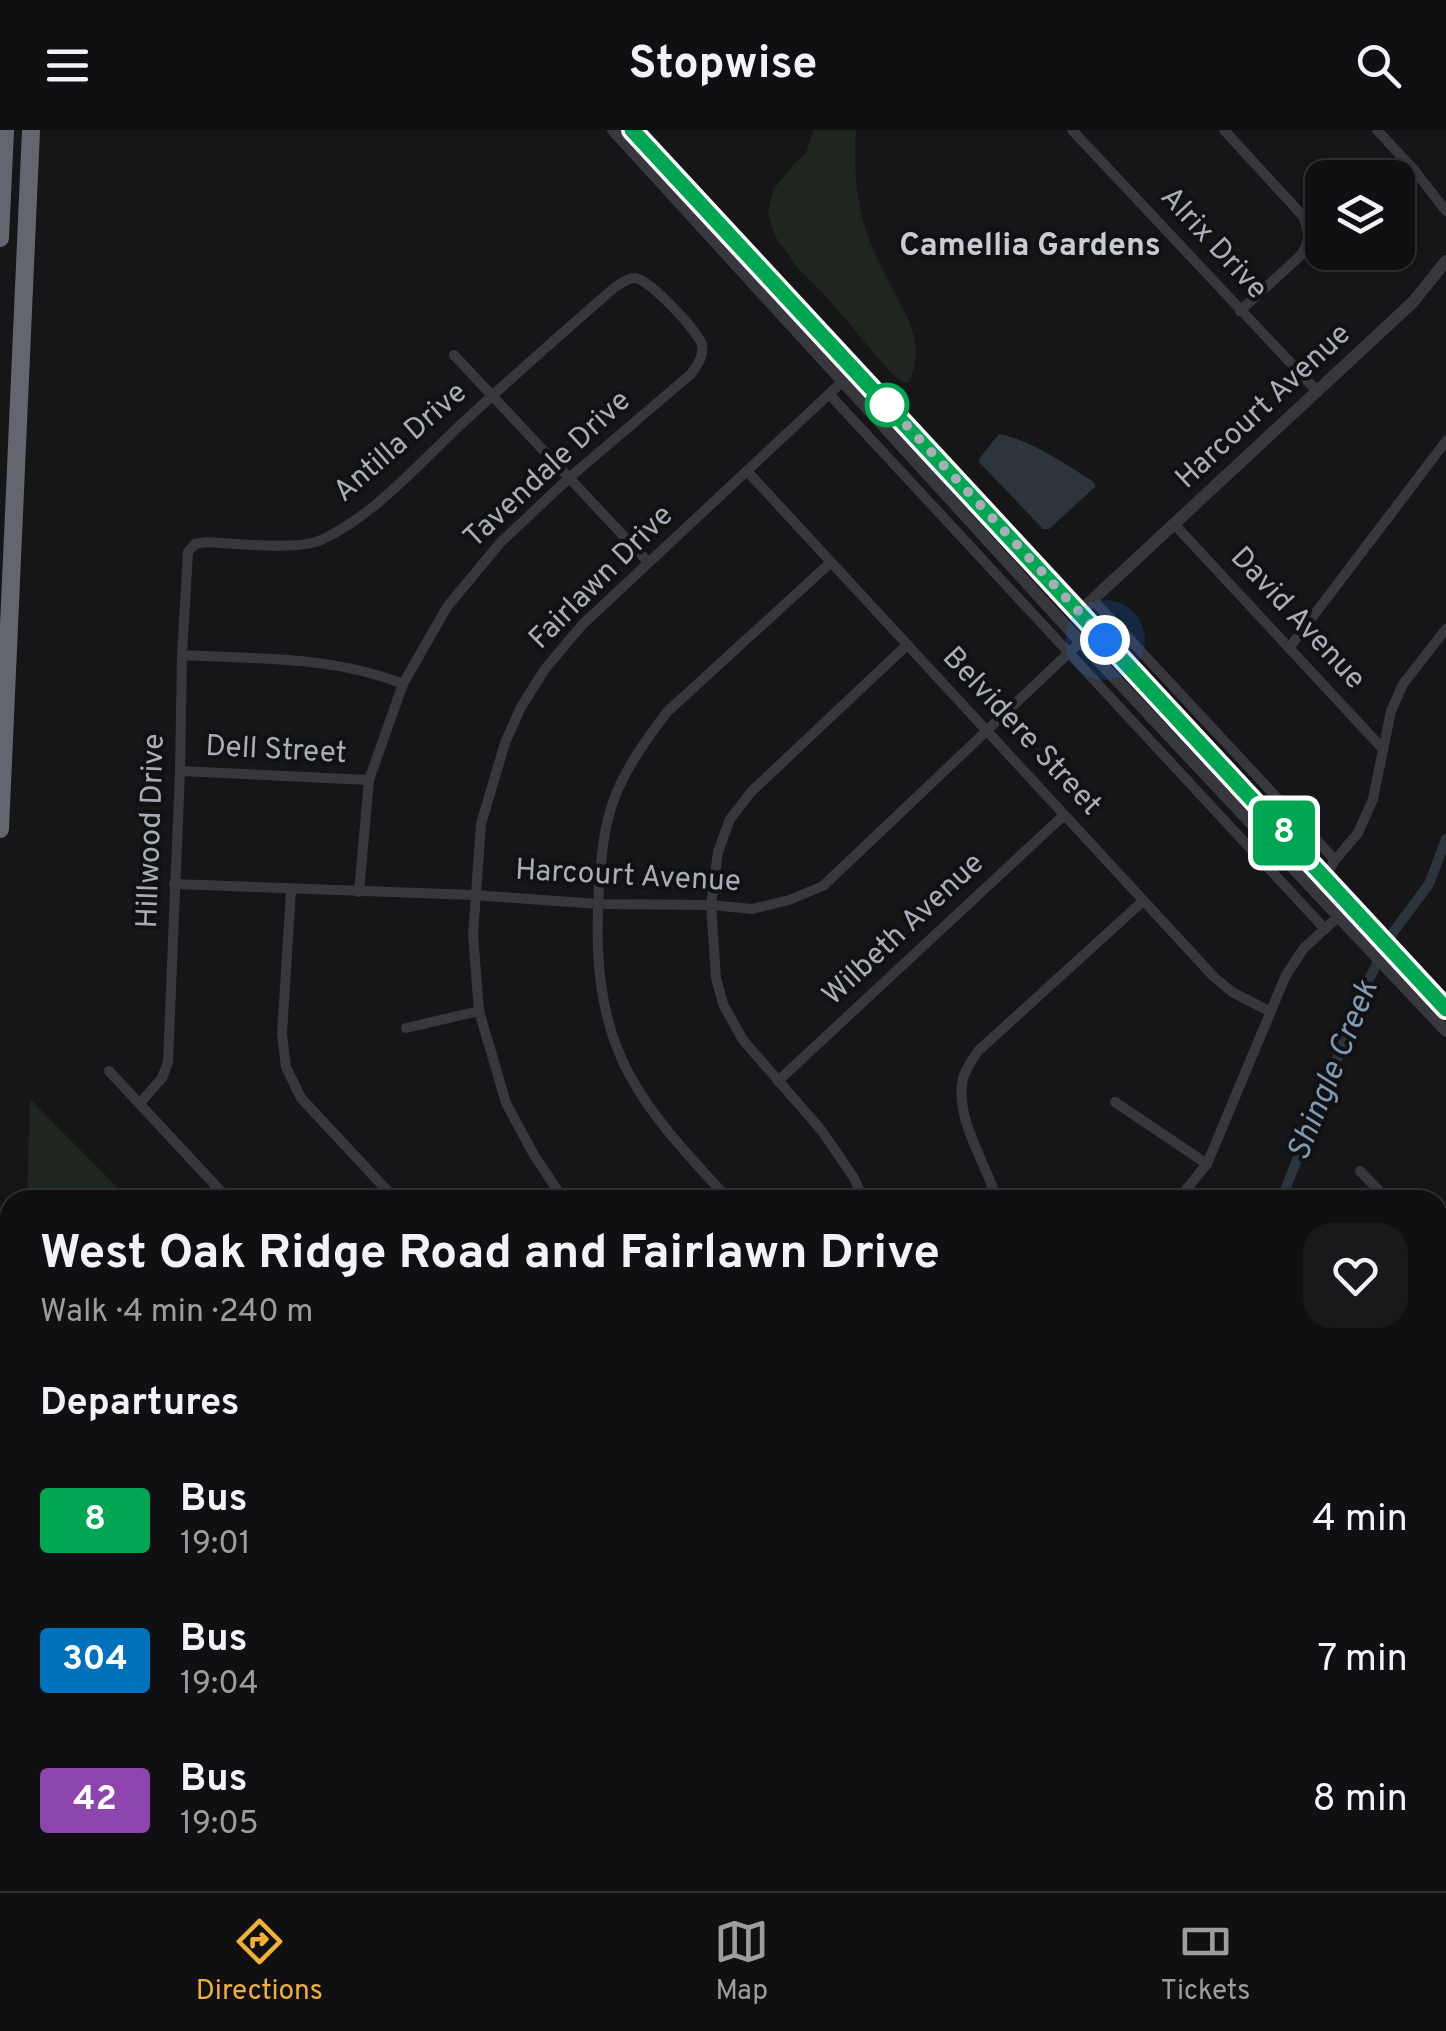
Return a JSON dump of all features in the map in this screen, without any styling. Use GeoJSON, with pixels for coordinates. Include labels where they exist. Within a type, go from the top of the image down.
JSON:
{"type":"FeatureCollection","features":[{"type":"Feature","properties":{"kind":"highway"},"geometry":{"type":"LineString","coordinates":[[0,238],[5,130]]}},
{"type":"Feature","properties":{"kind":"highway"},"geometry":{"type":"LineString","coordinates":[[0,829],[31,130]]}},
{"type":"Feature","properties":{"kind":"street"},"geometry":{"type":"LineString","coordinates":[[613,130],[639,147],[931,453],[1446,1009]]}},
{"type":"Feature","properties":{"kind":"street"},"geometry":{"type":"LineString","coordinates":[[632,130],[639,147],[843,381],[1446,1032]]}},
{"type":"Feature","properties":{"kind":"street","name":"Alrix Drive"},"geometry":{"type":"LineString","coordinates":[[1072,130],[1318,392]]}},
{"type":"Feature","properties":{"kind":"street"},"geometry":{"type":"LineString","coordinates":[[1224,130],[1303,216],[1309,231],[1308,247],[1240,312]]}},
{"type":"Feature","properties":{"kind":"street"},"geometry":{"type":"LineString","coordinates":[[1377,130],[1446,211]]}},
{"type":"Feature","properties":{"kind":"street","name":"Harcourt Avenue"},"geometry":{"type":"LineString","coordinates":[[1066,625],[1413,302],[1446,262]]}},
{"type":"Feature","properties":{"kind":"street","name":"Antilla Drive"},"geometry":{"type":"LineString","coordinates":[[188,552],[195,544],[206,542],[318,542],[354,520],[626,280],[637,278],[648,283],[698,335],[701,358],[691,374]]}},
{"type":"Feature","properties":{"kind":"street"},"geometry":{"type":"LineString","coordinates":[[454,356],[648,562]]}},
{"type":"Feature","properties":{"kind":"street","name":"Tavendale Drive"},"geometry":{"type":"LineString","coordinates":[[359,892],[370,780],[404,684],[447,607],[500,543],[568,478],[691,374]]}},
{"type":"Feature","properties":{"kind":"street"},"geometry":{"type":"LineString","coordinates":[[843,381],[852,377],[921,451],[931,453]]}},
{"type":"Feature","properties":{"kind":"street","name":"Fairlawn Drive"},"geometry":{"type":"LineString","coordinates":[[557,1190],[506,1104],[479,1011],[474,895],[481,824],[505,743],[545,669],[582,625],[843,381]]}},
{"type":"Feature","properties":{"kind":"street"},"geometry":{"type":"LineString","coordinates":[[830,395],[1325,929]]}},
{"type":"Feature","properties":{"kind":"street"},"geometry":{"type":"LineString","coordinates":[[1289,648],[1446,441]]}},
{"type":"Feature","properties":{"kind":"street","name":"Belvidere Street"},"geometry":{"type":"LineString","coordinates":[[747,471],[1214,977],[1232,992],[1271,1012]]}},
{"type":"Feature","properties":{"kind":"street","name":"David Avenue"},"geometry":{"type":"LineString","coordinates":[[1175,525],[1382,748]]}},
{"type":"Feature","properties":{"kind":"street","name":"Hillwood Drive"},"geometry":{"type":"LineString","coordinates":[[140,1103],[162,1078],[168,1062],[188,552]]}},
{"type":"Feature","properties":{"kind":"street"},"geometry":{"type":"LineString","coordinates":[[719,1190],[656,1118],[628,1072],[608,1026],[598,974],[598,904],[608,817],[626,774],[667,712],[830,563]]}},
{"type":"Feature","properties":{"kind":"street"},"geometry":{"type":"LineString","coordinates":[[1093,600],[1334,860]]}},
{"type":"Feature","properties":{"kind":"street","name":"Harcourt Avenue"},"geometry":{"type":"LineString","coordinates":[[174,884],[752,909],[789,900],[823,886],[1094,628]]}},
{"type":"Feature","properties":{"kind":"street"},"geometry":{"type":"LineString","coordinates":[[1228,798],[1249,806],[1316,879],[1325,877],[1358,833],[1372,798],[1391,710],[1403,684],[1446,629]]}},
{"type":"Feature","properties":{"kind":"street"},"geometry":{"type":"LineString","coordinates":[[859,1190],[822,1131],[743,1040],[724,1004],[716,978],[711,905],[718,852],[730,819],[752,791],[907,645]]}},
{"type":"Feature","properties":{"kind":"street"},"geometry":{"type":"LineString","coordinates":[[182,655],[320,662],[372,672],[404,684]]}},
{"type":"Feature","properties":{"kind":"street","name":"Dell Street"},"geometry":{"type":"LineString","coordinates":[[180,771],[370,780]]}},
{"type":"Feature","properties":{"kind":"street","name":"Wilbeth Avenue"},"geometry":{"type":"LineString","coordinates":[[778,1081],[1064,816]]}},
{"type":"Feature","properties":{"kind":"street"},"geometry":{"type":"LineString","coordinates":[[291,890],[282,1034],[286,1067],[302,1098],[387,1190]]}},
{"type":"Feature","properties":{"kind":"street"},"geometry":{"type":"LineString","coordinates":[[993,1190],[970,1131],[962,1100],[963,1076],[978,1050],[1143,901]]}},
{"type":"Feature","properties":{"kind":"street"},"geometry":{"type":"LineString","coordinates":[[1186,1190],[1207,1164],[1286,976],[1304,948],[1346,912],[1379,947],[1392,950]]}},
{"type":"Feature","properties":{"kind":"street"},"geometry":{"type":"LineString","coordinates":[[406,1028],[479,1011]]}},
{"type":"Feature","properties":{"kind":"street"},"geometry":{"type":"LineString","coordinates":[[109,1071],[219,1190]]}},
{"type":"Feature","properties":{"kind":"street"},"geometry":{"type":"LineString","coordinates":[[1115,1102],[1207,1164]]}},
{"type":"Feature","properties":{"kind":"street"},"geometry":{"type":"LineString","coordinates":[[1360,1172],[1378,1190]]}},
{"type":"Feature","properties":{"kind":"shaded area"},"geometry":{"type":"Polygon","coordinates":[[[814,130],[856,130],[856,184],[864,223],[914,340],[914,368],[908,383],[892,374],[798,268],[775,236],[768,213],[773,190],[806,153],[814,130]]]}},
{"type":"Feature","properties":{"kind":"shaded area"},"geometry":{"type":"Polygon","coordinates":[[[999,434],[1046,453],[1091,480],[1095,487],[1049,529],[1043,529],[979,462],[999,434]]]}},
{"type":"Feature","properties":{"kind":"shaded area"},"geometry":{"type":"Polygon","coordinates":[[[30,1099],[120,1190],[27,1190],[30,1099]]]}},
{"type":"Feature","properties":{"kind":"waterway","name":"Shingle Creek"},"geometry":{"type":"LineString","coordinates":[[1285,1190],[1368,981],[1394,931],[1429,884],[1446,839]]}},
{"type":"Feature","properties":{"kind":"bus line","name":"8"},"geometry":{"type":"LineString","coordinates":[[632,130],[1446,1009]]}},
{"type":"Feature","properties":{"kind":"district","name":"Camellia Gardens"},"geometry":{"type":"Point","coordinates":[1030,247]}},
{"type":"Feature","properties":{"kind":"route"},"geometry":{"type":"LineString","coordinates":[[887,405],[885,402],[1105,640]]}}]}
